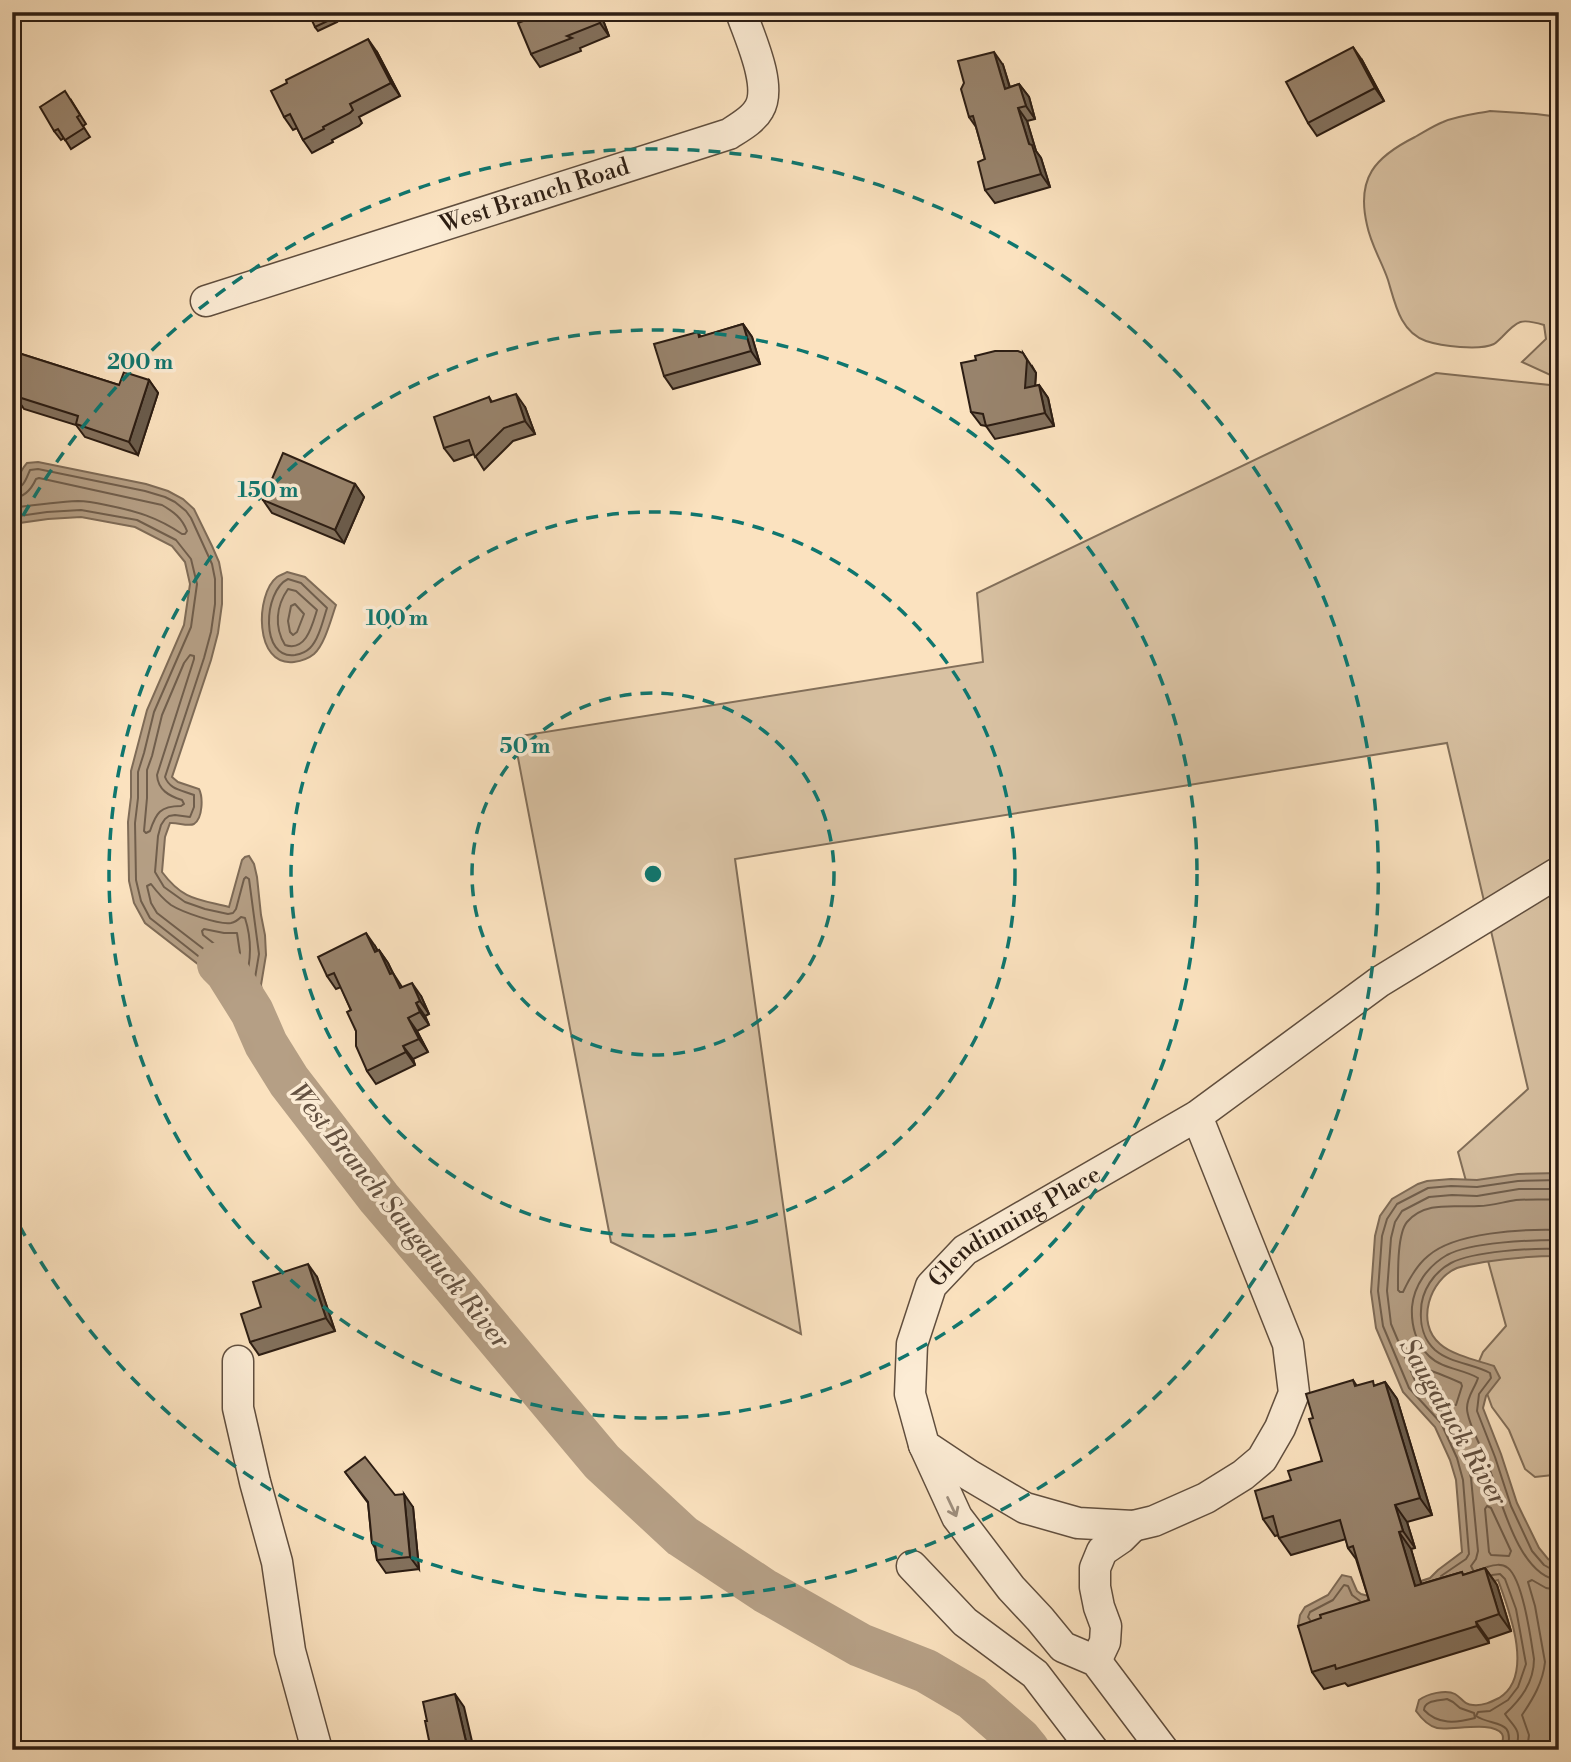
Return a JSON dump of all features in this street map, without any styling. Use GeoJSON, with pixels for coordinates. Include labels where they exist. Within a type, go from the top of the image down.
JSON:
{"type":"FeatureCollection","features":[{"type":"Feature","properties":{"kind":"street","name":"West Branch Road"},"geometry":{"type":"LineString","coordinates":[[206,300],[729,134],[749,121],[760,108],[764,94],[759,65],[741,12]]}},
{"type":"Feature","properties":{"kind":"street","name":"Glendinning Place"},"geometry":{"type":"LineString","coordinates":[[1063,1647],[1011,1588],[957,1517],[924,1445],[910,1394],[912,1344],[931,1286],[965,1251],[1197,1116],[1379,982],[1559,872]]}},
{"type":"Feature","properties":{"kind":"street"},"geometry":{"type":"LineString","coordinates":[[924,1445],[1025,1508],[1078,1523],[1133,1526],[1154,1521],[1206,1498],[1243,1475],[1262,1459],[1280,1428],[1294,1393],[1288,1344],[1197,1116]]}},
{"type":"Feature","properties":{"kind":"street"},"geometry":{"type":"LineString","coordinates":[[238,1361],[238,1408],[277,1562],[290,1651],[317,1750]]}},
{"type":"Feature","properties":{"kind":"street"},"geometry":{"type":"LineString","coordinates":[[1096,1661],[1105,1642],[1106,1626],[1095,1587],[1095,1568],[1102,1551],[1133,1526]]}},
{"type":"Feature","properties":{"kind":"street"},"geometry":{"type":"LineString","coordinates":[[912,1566],[965,1622],[1035,1674],[1093,1750]]}},
{"type":"Feature","properties":{"kind":"street"},"geometry":{"type":"LineString","coordinates":[[1035,1674],[1063,1647],[1096,1661],[1163,1750]]}},
{"type":"Feature","properties":{"kind":"shaded area"},"geometry":{"type":"Polygon","coordinates":[[[1490,111],[1559,117],[1559,379],[1522,362],[1546,339],[1544,325],[1520,322],[1494,344],[1479,347],[1441,345],[1417,337],[1400,316],[1369,232],[1364,194],[1372,171],[1379,161],[1439,124],[1490,111]]]}},
{"type":"Feature","properties":{"kind":"shaded area"},"geometry":{"type":"Polygon","coordinates":[[[1436,373],[1559,386],[1559,1472],[1535,1477],[1525,1469],[1509,1430],[1492,1407],[1477,1366],[1483,1352],[1506,1326],[1458,1152],[1528,1089],[1447,743],[735,859],[801,1334],[611,1242],[514,737],[983,662],[977,593],[1436,373]]]}},
{"type":"Feature","properties":{"kind":"water"},"geometry":{"type":"Polygon","coordinates":[[[38,462],[146,484],[183,499],[194,509],[219,562],[222,604],[218,633],[172,777],[178,782],[199,789],[201,812],[194,824],[170,823],[165,837],[162,872],[177,888],[191,897],[229,907],[242,860],[249,856],[257,877],[265,935],[266,955],[261,985],[265,1010],[237,1015],[217,979],[145,923],[134,903],[129,881],[131,771],[147,710],[184,625],[190,584],[185,562],[172,546],[135,527],[81,517],[12,524],[12,484],[27,463],[38,462]]]}},
{"type":"Feature","properties":{"kind":"water"},"geometry":{"type":"Polygon","coordinates":[[[287,572],[305,577],[336,605],[318,650],[309,657],[294,662],[281,660],[271,653],[262,628],[262,613],[270,586],[277,577],[287,572]]]}},
{"type":"Feature","properties":{"kind":"water","name":"Saugatuck River"},"geometry":{"type":"Polygon","coordinates":[[[1559,1173],[1559,1256],[1503,1259],[1457,1268],[1447,1274],[1433,1291],[1427,1314],[1432,1335],[1445,1348],[1494,1366],[1500,1378],[1486,1396],[1483,1408],[1517,1503],[1539,1548],[1548,1559],[1559,1565],[1559,1750],[1500,1750],[1503,1738],[1497,1730],[1481,1727],[1437,1728],[1428,1724],[1416,1711],[1419,1700],[1437,1693],[1451,1693],[1467,1704],[1477,1705],[1499,1698],[1510,1688],[1516,1674],[1516,1642],[1498,1580],[1320,1633],[1306,1635],[1298,1627],[1305,1607],[1328,1595],[1342,1575],[1351,1577],[1361,1594],[1372,1597],[1430,1578],[1462,1552],[1456,1480],[1450,1460],[1435,1427],[1403,1392],[1376,1328],[1371,1292],[1375,1236],[1380,1216],[1392,1199],[1427,1181],[1559,1173]]]}},
{"type":"Feature","properties":{"kind":"building"},"geometry":{"type":"Polygon","coordinates":[[[308,12],[331,12],[334,18],[315,27],[308,12]]]}},
{"type":"Feature","properties":{"kind":"building"},"geometry":{"type":"Polygon","coordinates":[[[546,12],[596,12],[600,23],[567,36],[572,38],[531,54],[518,23],[546,12]]]}},
{"type":"Feature","properties":{"kind":"building"},"geometry":{"type":"Polygon","coordinates":[[[368,39],[391,83],[350,104],[353,110],[350,113],[303,140],[290,114],[284,117],[271,91],[287,83],[286,80],[368,39]]]}},
{"type":"Feature","properties":{"kind":"building"},"geometry":{"type":"Polygon","coordinates":[[[1353,47],[1375,88],[1308,123],[1286,82],[1353,47]]]}},
{"type":"Feature","properties":{"kind":"building"},"geometry":{"type":"Polygon","coordinates":[[[994,52],[1005,89],[1019,84],[1026,106],[1018,108],[1041,174],[985,190],[978,162],[985,159],[973,116],[969,117],[961,89],[964,83],[958,61],[994,52]]]}},
{"type":"Feature","properties":{"kind":"building"},"geometry":{"type":"Polygon","coordinates":[[[65,91],[80,115],[77,117],[84,128],[65,140],[58,129],[54,131],[40,107],[65,91]]]}},
{"type":"Feature","properties":{"kind":"building"},"geometry":{"type":"Polygon","coordinates":[[[743,324],[751,351],[664,376],[654,344],[698,332],[699,337],[743,324]]]}},
{"type":"Feature","properties":{"kind":"building"},"geometry":{"type":"Polygon","coordinates":[[[12,351],[119,385],[124,372],[149,380],[129,442],[76,424],[78,416],[15,396],[17,389],[12,388],[12,351]]]}},
{"type":"Feature","properties":{"kind":"building"},"geometry":{"type":"Polygon","coordinates":[[[995,351],[1023,353],[1027,360],[1025,388],[1039,385],[1045,413],[986,426],[983,414],[971,412],[961,363],[976,360],[975,356],[995,351]]]}},
{"type":"Feature","properties":{"kind":"building"},"geometry":{"type":"Polygon","coordinates":[[[516,394],[525,421],[504,428],[475,457],[469,440],[444,448],[434,417],[489,397],[491,402],[516,394]]]}},
{"type":"Feature","properties":{"kind":"building"},"geometry":{"type":"Polygon","coordinates":[[[283,453],[355,484],[335,530],[263,500],[283,453]]]}},
{"type":"Feature","properties":{"kind":"building"},"geometry":{"type":"Polygon","coordinates":[[[366,933],[375,952],[379,950],[400,988],[412,983],[420,1001],[416,1003],[420,1012],[408,1018],[419,1039],[403,1046],[406,1052],[367,1071],[356,1046],[356,1031],[347,1012],[351,1010],[334,973],[327,976],[318,957],[366,933]]]}},
{"type":"Feature","properties":{"kind":"building"},"geometry":{"type":"Polygon","coordinates":[[[308,1264],[326,1318],[250,1342],[241,1314],[261,1307],[253,1282],[308,1264]]]}},
{"type":"Feature","properties":{"kind":"building"},"geometry":{"type":"Polygon","coordinates":[[[1353,1380],[1355,1386],[1373,1381],[1374,1386],[1385,1382],[1420,1498],[1395,1505],[1403,1531],[1399,1532],[1415,1586],[1485,1568],[1499,1614],[1476,1622],[1477,1626],[1336,1669],[1335,1665],[1312,1672],[1298,1626],[1321,1618],[1320,1615],[1369,1600],[1353,1546],[1348,1548],[1340,1520],[1279,1538],[1273,1516],[1263,1519],[1255,1491],[1291,1480],[1288,1471],[1322,1461],[1309,1419],[1313,1418],[1306,1394],[1353,1380]]]}},
{"type":"Feature","properties":{"kind":"building"},"geometry":{"type":"Polygon","coordinates":[[[365,1457],[395,1495],[404,1494],[410,1557],[377,1560],[375,1543],[372,1543],[368,1502],[345,1472],[365,1457]]]}},
{"type":"Feature","properties":{"kind":"building"},"geometry":{"type":"Polygon","coordinates":[[[455,1694],[468,1750],[431,1750],[423,1702],[455,1694]]]}},
{"type":"Feature","properties":{"kind":"waterway","name":"West Branch Saugatuck River"},"geometry":{"type":"LineString","coordinates":[[219,964],[252,1012],[266,1044],[289,1081],[379,1198],[602,1462],[682,1536],[765,1591],[860,1645],[926,1671],[972,1698],[1028,1750]]}}]}
